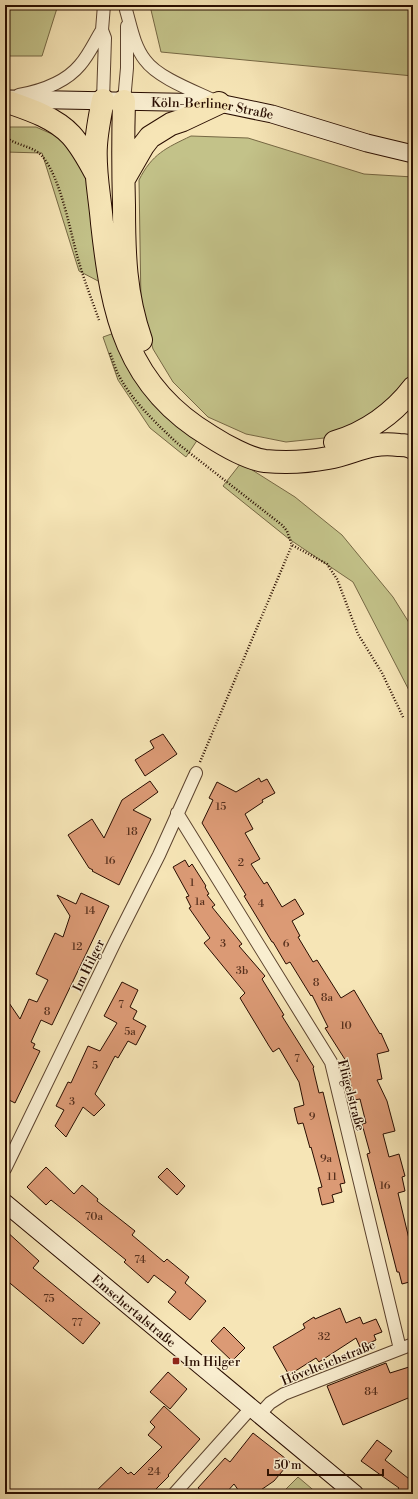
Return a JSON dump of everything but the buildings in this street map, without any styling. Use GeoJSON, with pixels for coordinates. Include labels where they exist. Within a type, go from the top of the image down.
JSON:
{"type":"FeatureCollection","features":[{"type":"Feature","properties":{"kind":"highway"},"geometry":{"type":"LineString","coordinates":[[5,99],[41,114],[70,134],[79,145],[97,174]]}},
{"type":"Feature","properties":{"kind":"highway"},"geometry":{"type":"LineString","coordinates":[[114,100],[98,126],[96,146],[97,174],[110,286],[126,343],[140,369],[158,394],[173,410],[194,427],[232,449],[263,461],[299,463],[330,457],[364,446],[387,443],[410,446],[413,448]]}},
{"type":"Feature","properties":{"kind":"highway"},"geometry":{"type":"LineString","coordinates":[[114,100],[124,180],[126,274],[129,296],[135,322],[150,360],[164,382],[182,402],[200,418],[246,442],[266,447],[309,448],[340,440],[371,426],[399,405],[413,388]]}},
{"type":"Feature","properties":{"kind":"highway"},"geometry":{"type":"LineString","coordinates":[[124,180],[143,146],[150,137],[171,124],[183,120],[219,102]]}},
{"type":"Feature","properties":{"kind":"main road","name":"Köln-Berliner Straße"},"geometry":{"type":"LineString","coordinates":[[5,99],[219,102],[272,114],[367,144],[413,154]]}},
{"type":"Feature","properties":{"kind":"main road","name":"Emschertalstraße"},"geometry":{"type":"LineString","coordinates":[[5,1202],[355,1494]]}},
{"type":"Feature","properties":{"kind":"street"},"geometry":{"type":"LineString","coordinates":[[104,5],[102,30],[105,38],[114,100]]}},
{"type":"Feature","properties":{"kind":"street"},"geometry":{"type":"LineString","coordinates":[[114,100],[127,68],[127,8]]}},
{"type":"Feature","properties":{"kind":"street"},"geometry":{"type":"LineString","coordinates":[[127,8],[136,42],[144,59],[151,67],[163,76],[219,102]]}},
{"type":"Feature","properties":{"kind":"street"},"geometry":{"type":"LineString","coordinates":[[5,99],[29,93],[58,82],[66,77],[82,63],[102,30]]}},
{"type":"Feature","properties":{"kind":"street","name":"Im Hilger"},"geometry":{"type":"LineString","coordinates":[[5,1169],[159,855],[196,773]]}},
{"type":"Feature","properties":{"kind":"street","name":"Flügelstraße"},"geometry":{"type":"LineString","coordinates":[[177,813],[331,1062],[400,1349]]}},
{"type":"Feature","properties":{"kind":"street","name":"Hövelteichstraße"},"geometry":{"type":"LineString","coordinates":[[174,1494],[255,1411],[284,1394],[413,1344]]}},
{"type":"Feature","properties":{"kind":"path"},"geometry":{"type":"LineString","coordinates":[[196,773],[292,545],[326,564],[337,579],[358,634],[382,673],[404,719]]}},
{"type":"Feature","properties":{"kind":"shaded area"},"geometry":{"type":"Polygon","coordinates":[[[5,5],[58,5],[42,56],[5,56],[5,5]]]}},
{"type":"Feature","properties":{"kind":"shaded area"},"geometry":{"type":"Polygon","coordinates":[[[152,5],[413,5],[413,76],[161,52],[151,10],[152,5]]]}},
{"type":"Feature","properties":{"kind":"shaded area"},"geometry":{"type":"Polygon","coordinates":[[[5,127],[36,127],[61,138],[77,156],[86,177],[100,282],[79,271],[42,153],[5,152],[5,127]]]}},
{"type":"Feature","properties":{"kind":"shaded area"},"geometry":{"type":"Polygon","coordinates":[[[191,136],[248,138],[364,174],[413,177],[413,374],[394,400],[360,424],[324,438],[286,442],[246,434],[208,417],[173,382],[153,349],[141,303],[139,180],[149,164],[160,153],[191,136]]]}},
{"type":"Feature","properties":{"kind":"shaded area"},"geometry":{"type":"Polygon","coordinates":[[[117,332],[200,436],[186,457],[150,428],[118,380],[103,337],[117,332]]]}},
{"type":"Feature","properties":{"kind":"shaded area"},"geometry":{"type":"Polygon","coordinates":[[[241,463],[295,497],[342,535],[393,597],[413,629],[413,698],[353,582],[289,539],[223,486],[241,463]]]}},
{"type":"Feature","properties":{"kind":"shaded area"},"geometry":{"type":"Polygon","coordinates":[[[298,1477],[318,1494],[277,1494],[284,1491],[298,1477]]]}},
{"type":"Feature","properties":{"kind":"place","name":"Im Hilger"},"geometry":{"type":"Point","coordinates":[176,1361]}}]}
